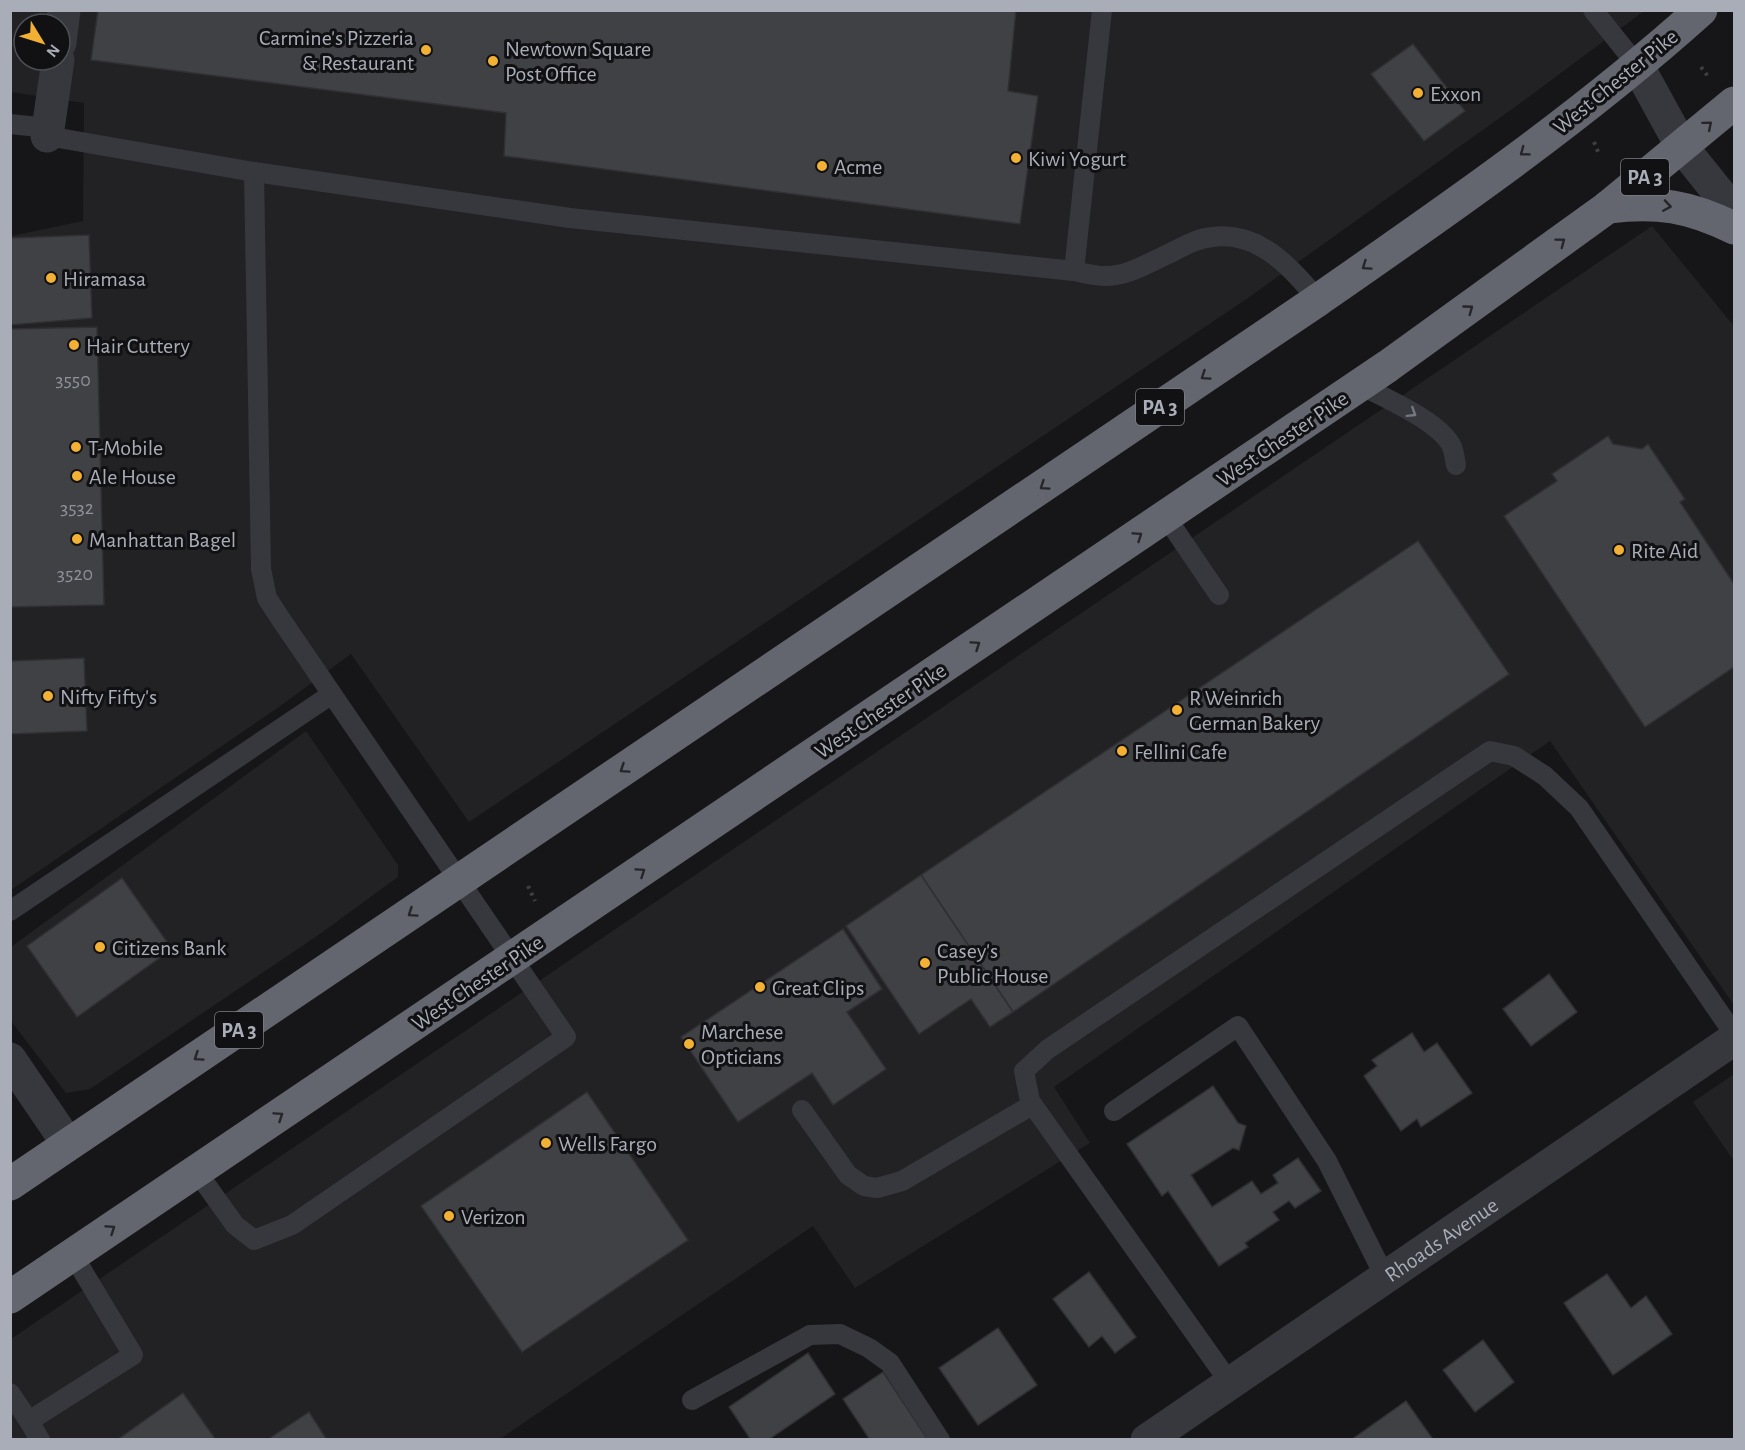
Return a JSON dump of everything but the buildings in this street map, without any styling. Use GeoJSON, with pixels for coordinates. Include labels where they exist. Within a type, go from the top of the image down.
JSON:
{"type":"FeatureCollection","features":[{"type":"Feature","properties":{"kind":"highway","name":"West Chester Pike"},"geometry":{"type":"LineString","coordinates":[[10,1184],[1318,300],[1495,174],[1637,64],[1701,10]]}},
{"type":"Feature","properties":{"kind":"highway","name":"West Chester Pike"},"geometry":{"type":"LineString","coordinates":[[10,1297],[1425,341],[1608,207],[1734,103]]}},
{"type":"Feature","properties":{"kind":"highway"},"geometry":{"type":"LineString","coordinates":[[1608,207],[1662,204],[1693,211],[1734,228]]}},
{"type":"Feature","properties":{"kind":"street"},"geometry":{"type":"LineString","coordinates":[[1637,64],[1682,147],[1734,212]]}},
{"type":"Feature","properties":{"kind":"street"},"geometry":{"type":"LineString","coordinates":[[48,132],[56,72]]}},
{"type":"Feature","properties":{"kind":"street","name":"Rhoads Avenue"},"geometry":{"type":"LineString","coordinates":[[1147,1440],[1734,1039]]}},
{"type":"Feature","properties":{"kind":"street"},"geometry":{"type":"LineString","coordinates":[[10,1059],[68,1144]]}},
{"type":"Feature","properties":{"kind":"lane"},"geometry":{"type":"LineString","coordinates":[[1074,271],[1102,10]]}},
{"type":"Feature","properties":{"kind":"lane"},"geometry":{"type":"LineString","coordinates":[[1593,10],[1637,64]]}},
{"type":"Feature","properties":{"kind":"lane"},"geometry":{"type":"LineString","coordinates":[[10,124],[254,172],[570,218],[1104,276],[1122,274],[1191,242],[1213,236],[1236,238],[1259,245],[1280,258],[1296,273],[1318,300]]}},
{"type":"Feature","properties":{"kind":"lane"},"geometry":{"type":"LineString","coordinates":[[197,1172],[235,1225],[254,1240],[292,1225],[566,1037],[272,606],[261,579],[254,172]]}},
{"type":"Feature","properties":{"kind":"lane"},"geometry":{"type":"LineString","coordinates":[[1360,385],[1410,411],[1436,429],[1452,446],[1456,465]]}},
{"type":"Feature","properties":{"kind":"lane"},"geometry":{"type":"LineString","coordinates":[[1166,517],[1219,595]]}},
{"type":"Feature","properties":{"kind":"lane"},"geometry":{"type":"LineString","coordinates":[[10,911],[332,694]]}},
{"type":"Feature","properties":{"kind":"lane"},"geometry":{"type":"LineString","coordinates":[[1230,1383],[1032,1105],[1024,1071],[1048,1049],[1490,751],[1514,756],[1522,761],[1545,776],[1579,808],[1734,1034]]}},
{"type":"Feature","properties":{"kind":"lane"},"geometry":{"type":"LineString","coordinates":[[1114,1111],[1238,1026],[1327,1161],[1385,1277]]}},
{"type":"Feature","properties":{"kind":"lane"},"geometry":{"type":"LineString","coordinates":[[802,1110],[848,1175],[864,1186],[877,1188],[902,1180],[1032,1105]]}},
{"type":"Feature","properties":{"kind":"lane"},"geometry":{"type":"LineString","coordinates":[[29,1421],[133,1355],[73,1255]]}},
{"type":"Feature","properties":{"kind":"lane"},"geometry":{"type":"LineString","coordinates":[[692,1400],[810,1335],[840,1334],[868,1348],[890,1363],[940,1440]]}},
{"type":"Feature","properties":{"kind":"lane"},"geometry":{"type":"LineString","coordinates":[[10,1393],[40,1440]]}},
{"type":"Feature","properties":{"kind":"path"},"geometry":{"type":"LineString","coordinates":[[528,886],[536,902]]}},
{"type":"Feature","properties":{"kind":"shaded area"},"geometry":{"type":"Polygon","coordinates":[[[11,11],[1644,11],[1526,99],[1248,298],[469,822],[351,654],[279,707],[11,890],[11,236],[83,221],[84,103],[11,92],[11,11]]]}},
{"type":"Feature","properties":{"kind":"shaded area"},"geometry":{"type":"Polygon","coordinates":[[[1652,226],[1734,326],[1734,1005],[1550,741],[1054,1087],[1090,1143],[855,1288],[813,1226],[500,1439],[11,1440],[11,1339],[1652,226]]]}},
{"type":"Feature","properties":{"kind":"shaded area"},"geometry":{"type":"Polygon","coordinates":[[[306,731],[398,865],[398,877],[317,936],[90,1089],[66,1093],[11,1021],[11,947],[306,731]]]}},
{"type":"Feature","properties":{"kind":"shaded area"},"geometry":{"type":"Polygon","coordinates":[[[1734,1074],[1734,1161],[1693,1102],[1734,1074]]]}},
{"type":"Feature","properties":{"kind":"place","name":"Carmine's Pizzeria & Restaurant"},"geometry":{"type":"Point","coordinates":[426,50]}},
{"type":"Feature","properties":{"kind":"place","name":"Newtown Square Post Office"},"geometry":{"type":"Point","coordinates":[493,61]}},
{"type":"Feature","properties":{"kind":"place","name":"Exxon"},"geometry":{"type":"Point","coordinates":[1418,93]}},
{"type":"Feature","properties":{"kind":"place","name":"Kiwi Yogurt"},"geometry":{"type":"Point","coordinates":[1016,158]}},
{"type":"Feature","properties":{"kind":"place","name":"Acme"},"geometry":{"type":"Point","coordinates":[822,166]}},
{"type":"Feature","properties":{"kind":"place","name":"Hiramasa"},"geometry":{"type":"Point","coordinates":[51,278]}},
{"type":"Feature","properties":{"kind":"place","name":"Hair Cuttery"},"geometry":{"type":"Point","coordinates":[74,345]}},
{"type":"Feature","properties":{"kind":"place","name":"T-Mobile"},"geometry":{"type":"Point","coordinates":[76,447]}},
{"type":"Feature","properties":{"kind":"place","name":"Ale House"},"geometry":{"type":"Point","coordinates":[77,476]}},
{"type":"Feature","properties":{"kind":"place","name":"Manhattan Bagel"},"geometry":{"type":"Point","coordinates":[77,539]}},
{"type":"Feature","properties":{"kind":"place","name":"Rite Aid"},"geometry":{"type":"Point","coordinates":[1619,550]}},
{"type":"Feature","properties":{"kind":"place","name":"Nifty Fifty's"},"geometry":{"type":"Point","coordinates":[48,696]}},
{"type":"Feature","properties":{"kind":"place","name":"R Weinrich German Bakery"},"geometry":{"type":"Point","coordinates":[1177,710]}},
{"type":"Feature","properties":{"kind":"place","name":"Fellini Cafe"},"geometry":{"type":"Point","coordinates":[1122,751]}},
{"type":"Feature","properties":{"kind":"place","name":"Citizens Bank"},"geometry":{"type":"Point","coordinates":[100,947]}},
{"type":"Feature","properties":{"kind":"place","name":"Casey's Public House"},"geometry":{"type":"Point","coordinates":[925,963]}},
{"type":"Feature","properties":{"kind":"place","name":"Great Clips"},"geometry":{"type":"Point","coordinates":[760,987]}},
{"type":"Feature","properties":{"kind":"place","name":"Marchese Opticians"},"geometry":{"type":"Point","coordinates":[689,1044]}},
{"type":"Feature","properties":{"kind":"place","name":"Wells Fargo"},"geometry":{"type":"Point","coordinates":[546,1143]}},
{"type":"Feature","properties":{"kind":"place","name":"Verizon"},"geometry":{"type":"Point","coordinates":[449,1216]}}]}
